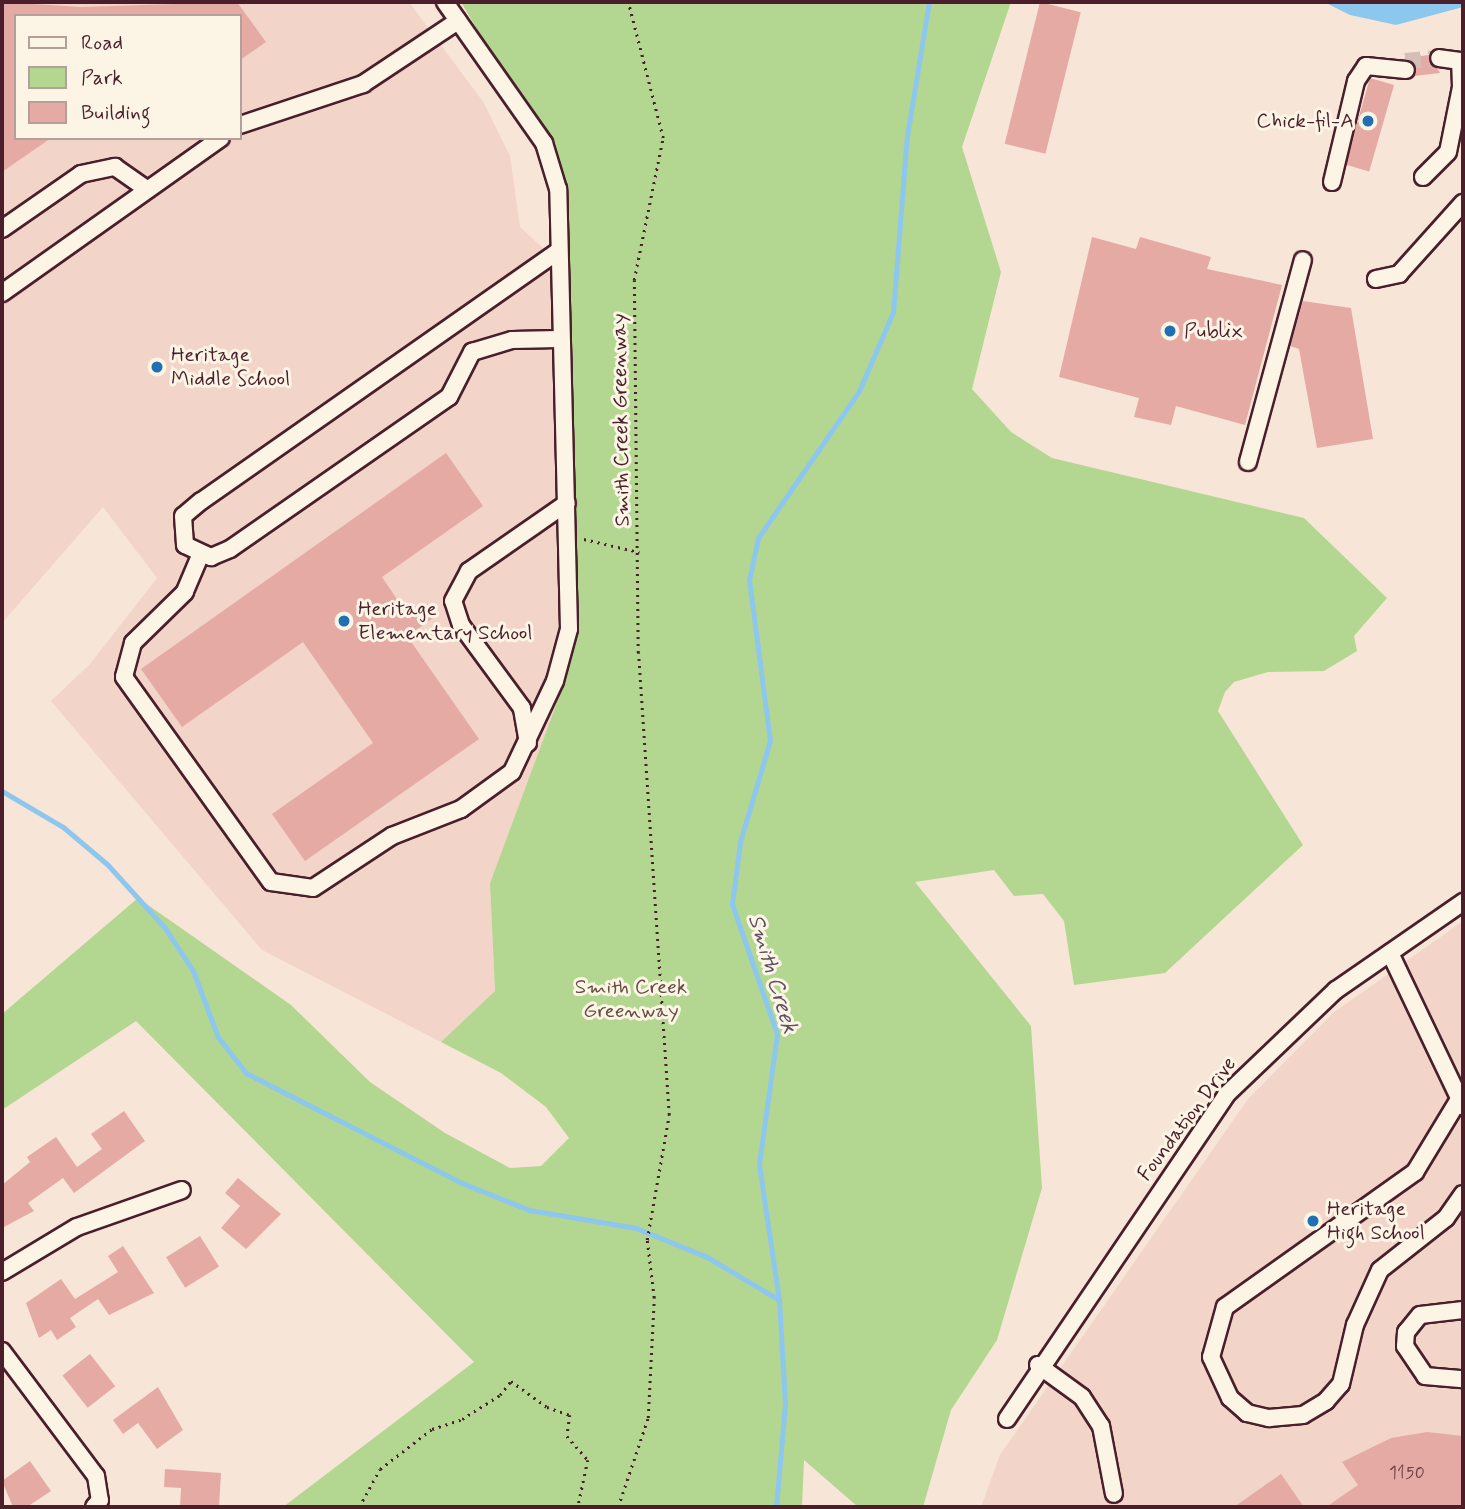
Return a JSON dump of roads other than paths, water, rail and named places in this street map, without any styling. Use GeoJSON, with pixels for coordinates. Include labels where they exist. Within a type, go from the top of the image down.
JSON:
{"type":"FeatureCollection","features":[{"type":"Feature","properties":{"kind":"street"},"geometry":{"type":"LineString","coordinates":[[200,556],[185,592],[133,643],[124,677],[271,882],[299,890],[328,881],[392,836],[500,785],[528,745],[569,629],[567,503],[559,339],[558,189],[544,143],[445,2]]}},
{"type":"Feature","properties":{"kind":"street"},"geometry":{"type":"LineString","coordinates":[[242,124],[363,84],[458,21]]}},
{"type":"Feature","properties":{"kind":"street"},"geometry":{"type":"LineString","coordinates":[[1423,177],[1447,152],[1460,74],[1460,61],[1439,63]]}},
{"type":"Feature","properties":{"kind":"street"},"geometry":{"type":"LineString","coordinates":[[1332,183],[1356,81],[1366,66],[1406,65]]}},
{"type":"Feature","properties":{"kind":"street"},"geometry":{"type":"LineString","coordinates":[[2,293],[146,188],[218,140]]}},
{"type":"Feature","properties":{"kind":"street"},"geometry":{"type":"LineString","coordinates":[[2,229],[81,174],[116,167],[146,188]]}},
{"type":"Feature","properties":{"kind":"street"},"geometry":{"type":"LineString","coordinates":[[1376,279],[1399,274],[1462,206]]}},
{"type":"Feature","properties":{"kind":"street"},"geometry":{"type":"LineString","coordinates":[[200,556],[179,532],[183,516],[557,252]]}},
{"type":"Feature","properties":{"kind":"street"},"geometry":{"type":"LineString","coordinates":[[1248,462],[1303,260]]}},
{"type":"Feature","properties":{"kind":"street"},"geometry":{"type":"LineString","coordinates":[[200,556],[230,549],[449,397],[472,352],[512,340],[559,339]]}},
{"type":"Feature","properties":{"kind":"street"},"geometry":{"type":"LineString","coordinates":[[528,745],[522,708],[461,625],[453,601],[469,571],[567,503]]}},
{"type":"Feature","properties":{"kind":"street","name":"Foundation Drive"},"geometry":{"type":"LineString","coordinates":[[1007,1419],[1038,1365],[1226,1095],[1275,1042],[1390,953],[1463,902]]}},
{"type":"Feature","properties":{"kind":"street"},"geometry":{"type":"LineString","coordinates":[[1390,953],[1426,1019],[1460,1103],[1415,1172],[1226,1307],[1211,1357],[1230,1398],[1247,1413],[1269,1418],[1303,1415],[1326,1401],[1341,1384],[1355,1325],[1380,1270],[1446,1218],[1463,1194]]}},
{"type":"Feature","properties":{"kind":"street"},"geometry":{"type":"LineString","coordinates":[[2,1272],[77,1227],[182,1190]]}},
{"type":"Feature","properties":{"kind":"street"},"geometry":{"type":"LineString","coordinates":[[1463,1310],[1420,1315],[1406,1332],[1405,1346],[1425,1376],[1463,1379]]}},
{"type":"Feature","properties":{"kind":"street"},"geometry":{"type":"LineString","coordinates":[[2,1351],[96,1476],[100,1500],[94,1507]]}},
{"type":"Feature","properties":{"kind":"street"},"geometry":{"type":"LineString","coordinates":[[1038,1365],[1082,1397],[1101,1426],[1114,1494]]}},
{"type":"Feature","properties":{"kind":"water"},"geometry":{"type":"Polygon","coordinates":[[[1324,2],[1463,2],[1463,7],[1396,25],[1350,15],[1324,2]]]}},
{"type":"Feature","properties":{"kind":"waterway","name":"Smith Creek"},"geometry":{"type":"LineString","coordinates":[[776,1507],[785,1404],[779,1300],[759,1164],[777,1034],[732,904],[740,842],[770,741],[749,580],[758,538],[859,391],[893,312],[907,136],[929,2]]}},
{"type":"Feature","properties":{"kind":"waterway"},"geometry":{"type":"LineString","coordinates":[[2,791],[63,827],[107,864],[165,928],[193,971],[218,1037],[246,1073],[462,1183],[529,1210],[636,1228],[707,1257],[779,1300]]}},
{"type":"Feature","properties":{"kind":"tunnel"},"geometry":{"type":"LineString","coordinates":[[1405,61],[1439,58]]}},
{"type":"Feature","properties":{"kind":"place","name":"Chick-fil-A"},"geometry":{"type":"Point","coordinates":[1368,121]}},
{"type":"Feature","properties":{"kind":"place","name":"Publix"},"geometry":{"type":"Point","coordinates":[1170,331]}},
{"type":"Feature","properties":{"kind":"place","name":"Heritage Middle School"},"geometry":{"type":"Point","coordinates":[157,367]}},
{"type":"Feature","properties":{"kind":"place","name":"Heritage Elementary School"},"geometry":{"type":"Point","coordinates":[344,621]}},
{"type":"Feature","properties":{"kind":"place","name":"Heritage High School"},"geometry":{"type":"Point","coordinates":[1313,1221]}},
{"type":"Feature","properties":{"kind":"park label","name":"Smith Creek Greenway"},"geometry":{"type":"Point","coordinates":[631,999]}}]}
